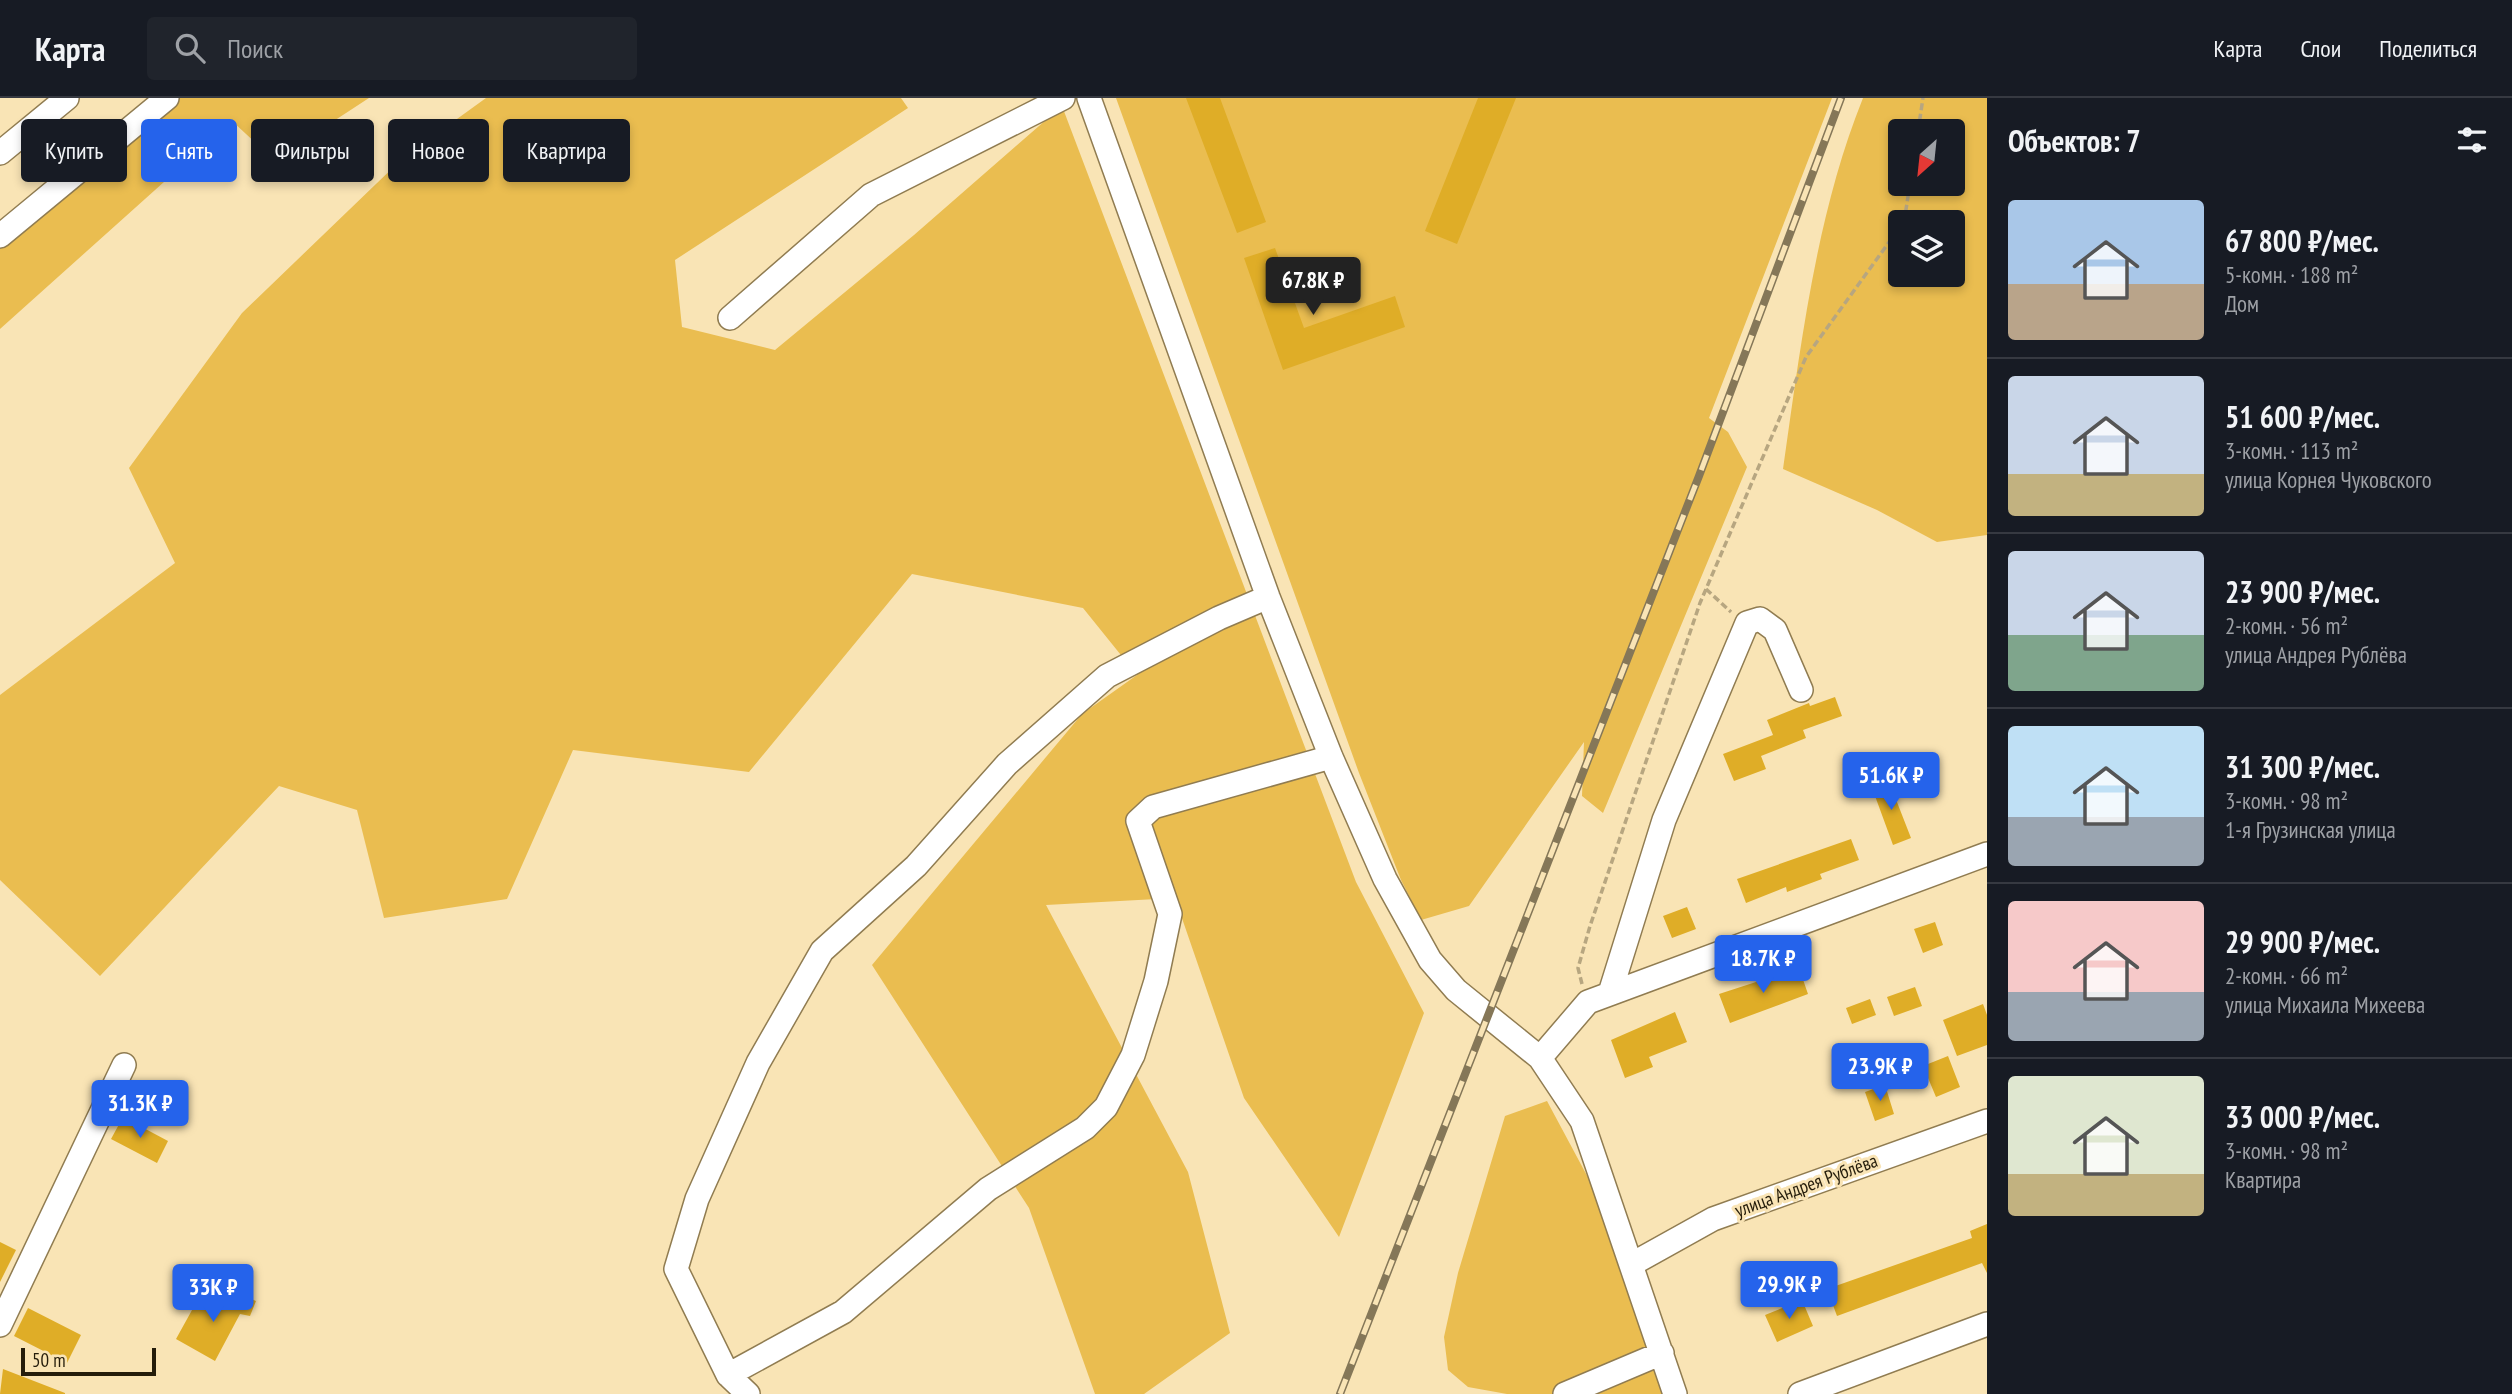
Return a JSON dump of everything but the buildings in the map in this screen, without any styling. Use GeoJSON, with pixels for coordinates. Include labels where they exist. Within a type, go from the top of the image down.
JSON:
{"type":"FeatureCollection","features":[{"type":"Feature","properties":{"kind":"street"},"geometry":{"type":"LineString","coordinates":[[0,153],[67,98]]}},
{"type":"Feature","properties":{"kind":"street"},"geometry":{"type":"LineString","coordinates":[[0,236],[167,98]]}},
{"type":"Feature","properties":{"kind":"street"},"geometry":{"type":"LineString","coordinates":[[730,318],[871,195],[1063,98]]}},
{"type":"Feature","properties":{"kind":"street"},"geometry":{"type":"LineString","coordinates":[[1089,98],[1268,597],[1332,757],[1385,879],[1430,960],[1456,990],[1540,1058],[1582,1121],[1675,1394]]}},
{"type":"Feature","properties":{"kind":"street"},"geometry":{"type":"LineString","coordinates":[[748,1394],[728,1376],[676,1269],[697,1199],[758,1063],[822,951],[916,866],[1007,764],[1107,676],[1219,618],[1268,597]]}},
{"type":"Feature","properties":{"kind":"street"},"geometry":{"type":"LineString","coordinates":[[1610,993],[1664,820],[1748,623],[1760,619],[1775,630],[1801,690]]}},
{"type":"Feature","properties":{"kind":"street"},"geometry":{"type":"LineString","coordinates":[[728,1376],[843,1312],[988,1189],[1084,1128],[1106,1107],[1133,1055],[1156,981],[1170,914],[1138,821],[1153,807],[1332,757]]}},
{"type":"Feature","properties":{"kind":"street"},"geometry":{"type":"LineString","coordinates":[[1540,1058],[1588,1002],[1987,854]]}},
{"type":"Feature","properties":{"kind":"street"},"geometry":{"type":"LineString","coordinates":[[0,1325],[124,1065]]}},
{"type":"Feature","properties":{"kind":"street","name":"улица Андрея Рублёва"},"geometry":{"type":"LineString","coordinates":[[1632,1264],[1713,1219],[1987,1121]]}},
{"type":"Feature","properties":{"kind":"street"},"geometry":{"type":"LineString","coordinates":[[1800,1394],[1987,1324]]}},
{"type":"Feature","properties":{"kind":"street"},"geometry":{"type":"LineString","coordinates":[[1565,1394],[1662,1353]]}},
{"type":"Feature","properties":{"kind":"path"},"geometry":{"type":"LineString","coordinates":[[1920,119],[1923,98]]}},
{"type":"Feature","properties":{"kind":"path"},"geometry":{"type":"LineString","coordinates":[[1588,1002],[1578,968],[1590,926],[1706,589],[1806,357],[1888,244]]}},
{"type":"Feature","properties":{"kind":"path"},"geometry":{"type":"LineString","coordinates":[[1706,589],[1724,608],[1748,623]]}},
{"type":"Feature","properties":{"kind":"shaded area"},"geometry":{"type":"Polygon","coordinates":[[[180,98],[369,98],[337,119],[251,119],[251,139],[237,126],[237,119],[155,119],[180,98]]]}},
{"type":"Feature","properties":{"kind":"shaded area"},"geometry":{"type":"Polygon","coordinates":[[[486,98],[901,98],[908,108],[675,260],[682,327],[775,350],[914,235],[1062,106],[1356,882],[1424,1013],[1339,1237],[1244,1098],[1175,898],[1046,905],[1188,1172],[1230,1333],[1144,1394],[1095,1394],[1029,1208],[872,965],[1082,714],[1137,675],[1083,608],[912,574],[749,772],[573,750],[507,899],[384,918],[357,810],[279,786],[100,976],[0,880],[0,695],[175,563],[129,468],[242,313],[388,172],[388,182],[489,182],[489,119],[457,119],[486,98]]]}},
{"type":"Feature","properties":{"kind":"shaded area"},"geometry":{"type":"Polygon","coordinates":[[[1116,98],[1832,98],[1709,418],[1728,432],[1747,467],[1603,813],[1582,796],[1584,742],[1469,906],[1421,920],[1401,880],[1359,773],[1116,98]]]}},
{"type":"Feature","properties":{"kind":"shaded area"},"geometry":{"type":"Polygon","coordinates":[[[1863,98],[1987,98],[1987,535],[1937,542],[1877,510],[1783,469],[1812,280],[1833,188],[1863,98]]]}},
{"type":"Feature","properties":{"kind":"shaded area"},"geometry":{"type":"Polygon","coordinates":[[[141,131],[141,182],[164,182],[0,329],[0,249],[80,182],[127,182],[127,142],[141,131]]]}},
{"type":"Feature","properties":{"kind":"shaded area"},"geometry":{"type":"Polygon","coordinates":[[[1547,1101],[1592,1185],[1665,1394],[1507,1394],[1468,1387],[1448,1370],[1444,1337],[1458,1273],[1505,1116],[1547,1101]]]}},
{"type":"Feature","properties":{"kind":"railway"},"geometry":{"type":"LineString","coordinates":[[1340,1394],[1699,476],[1841,98]]}}]}
